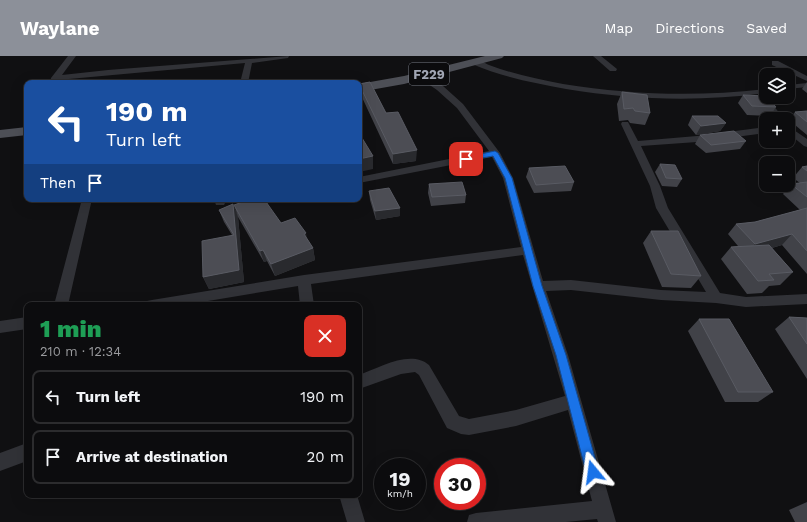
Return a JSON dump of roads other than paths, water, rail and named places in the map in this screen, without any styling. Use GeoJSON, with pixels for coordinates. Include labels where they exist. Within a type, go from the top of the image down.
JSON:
{"type":"FeatureCollection","features":[{"type":"Feature","properties":{"kind":"main road","name":"F229"},"geometry":{"type":"LineString","coordinates":[[362,82],[418,73],[474,59],[498,56]]}},
{"type":"Feature","properties":{"kind":"main road","name":"F229"},"geometry":{"type":"LineString","coordinates":[[418,73],[437,82],[474,59]]}},
{"type":"Feature","properties":{"kind":"main road","name":"F229"},"geometry":{"type":"LineString","coordinates":[[362,87],[404,80],[418,73]]}},
{"type":"Feature","properties":{"kind":"main road"},"geometry":{"type":"LineString","coordinates":[[404,80],[437,82]]}},
{"type":"Feature","properties":{"kind":"main road"},"geometry":{"type":"LineString","coordinates":[[0,128],[24,124]]}},
{"type":"Feature","properties":{"kind":"main road"},"geometry":{"type":"LineString","coordinates":[[0,134],[24,131]]}},
{"type":"Feature","properties":{"kind":"street"},"geometry":{"type":"LineString","coordinates":[[54,80],[72,56]]}},
{"type":"Feature","properties":{"kind":"street"},"geometry":{"type":"LineString","coordinates":[[189,56],[189,65]]}},
{"type":"Feature","properties":{"kind":"street"},"geometry":{"type":"LineString","coordinates":[[54,80],[189,65],[249,61],[285,56]]}},
{"type":"Feature","properties":{"kind":"street"},"geometry":{"type":"LineString","coordinates":[[597,56],[613,69]]}},
{"type":"Feature","properties":{"kind":"street"},"geometry":{"type":"LineString","coordinates":[[474,59],[496,70],[535,81],[619,95],[702,96],[759,91]]}},
{"type":"Feature","properties":{"kind":"street"},"geometry":{"type":"LineString","coordinates":[[245,80],[249,61]]}},
{"type":"Feature","properties":{"kind":"street"},"geometry":{"type":"LineString","coordinates":[[776,63],[807,79]]}},
{"type":"Feature","properties":{"kind":"street"},"geometry":{"type":"LineString","coordinates":[[437,82],[460,106],[495,153],[508,178],[538,286],[561,355],[605,515],[476,522]]}},
{"type":"Feature","properties":{"kind":"street"},"geometry":{"type":"LineString","coordinates":[[795,86],[807,84]]}},
{"type":"Feature","properties":{"kind":"street"},"geometry":{"type":"LineString","coordinates":[[625,124],[655,186],[662,208],[716,298]]}},
{"type":"Feature","properties":{"kind":"street"},"geometry":{"type":"LineString","coordinates":[[634,144],[697,139],[759,131]]}},
{"type":"Feature","properties":{"kind":"street"},"geometry":{"type":"LineString","coordinates":[[795,135],[807,144]]}},
{"type":"Feature","properties":{"kind":"street"},"geometry":{"type":"LineString","coordinates":[[362,179],[495,153]]}},
{"type":"Feature","properties":{"kind":"street"},"geometry":{"type":"LineString","coordinates":[[62,302],[87,202]]}},
{"type":"Feature","properties":{"kind":"street"},"geometry":{"type":"LineString","coordinates":[[170,302],[304,280],[529,250]]}},
{"type":"Feature","properties":{"kind":"street"},"geometry":{"type":"LineString","coordinates":[[304,280],[307,302]]}},
{"type":"Feature","properties":{"kind":"street"},"geometry":{"type":"LineString","coordinates":[[538,286],[571,285],[661,295],[716,298],[746,302],[807,299]]}},
{"type":"Feature","properties":{"kind":"street"},"geometry":{"type":"LineString","coordinates":[[0,328],[24,324]]}},
{"type":"Feature","properties":{"kind":"street"},"geometry":{"type":"LineString","coordinates":[[362,381],[405,367],[413,365],[419,366],[424,370],[453,422],[469,427],[516,418],[573,401]]}},
{"type":"Feature","properties":{"kind":"street"},"geometry":{"type":"LineString","coordinates":[[0,462],[24,453]]}},
{"type":"Feature","properties":{"kind":"street"},"geometry":{"type":"LineString","coordinates":[[349,498],[356,522]]}}]}
